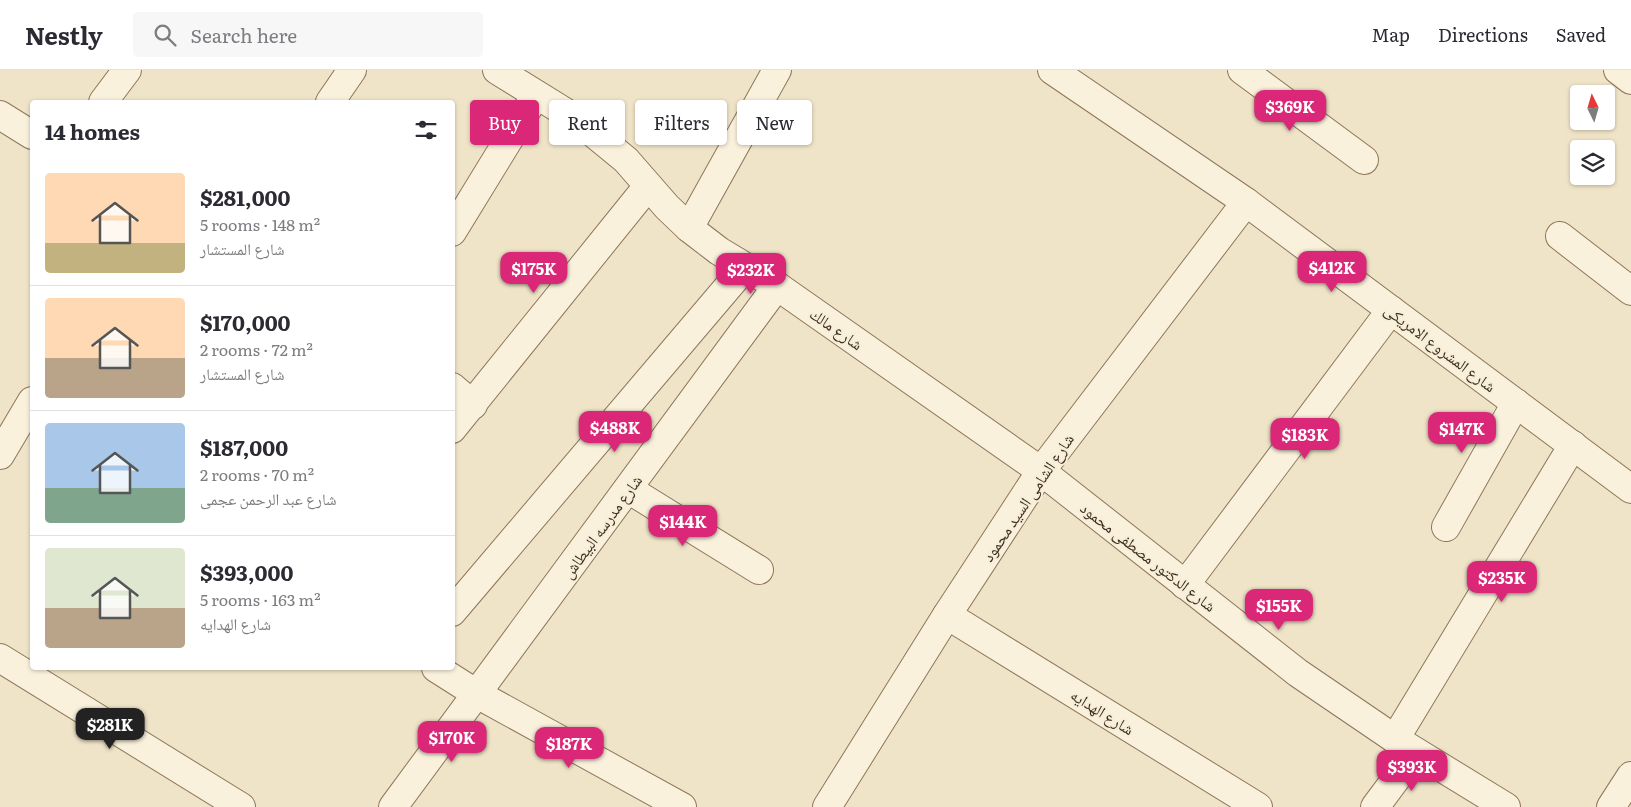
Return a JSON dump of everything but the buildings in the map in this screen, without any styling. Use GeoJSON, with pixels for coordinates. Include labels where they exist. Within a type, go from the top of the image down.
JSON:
{"type":"FeatureCollection","features":[{"type":"Feature","properties":{"kind":"street"},"geometry":{"type":"LineString","coordinates":[[104,100],[127,70]]}},
{"type":"Feature","properties":{"kind":"street"},"geometry":{"type":"LineString","coordinates":[[331,100],[352,70]]}},
{"type":"Feature","properties":{"kind":"street","name":"شارع مالك"},"geometry":{"type":"LineString","coordinates":[[497,70],[576,119],[626,160],[648,186],[689,228],[719,251],[777,286],[1041,471]]}},
{"type":"Feature","properties":{"kind":"street"},"geometry":{"type":"LineString","coordinates":[[689,228],[777,70]]}},
{"type":"Feature","properties":{"kind":"street","name":"شارع المشروع الامريكى"},"geometry":{"type":"LineString","coordinates":[[1052,70],[1246,202],[1631,489]]}},
{"type":"Feature","properties":{"kind":"street"},"geometry":{"type":"LineString","coordinates":[[1242,70],[1364,160]]}},
{"type":"Feature","properties":{"kind":"street"},"geometry":{"type":"LineString","coordinates":[[1618,70],[1631,80]]}},
{"type":"Feature","properties":{"kind":"street"},"geometry":{"type":"LineString","coordinates":[[455,227],[536,95]]}},
{"type":"Feature","properties":{"kind":"street"},"geometry":{"type":"LineString","coordinates":[[0,115],[30,134]]}},
{"type":"Feature","properties":{"kind":"street"},"geometry":{"type":"LineString","coordinates":[[455,426],[648,186]]}},
{"type":"Feature","properties":{"kind":"street","name":"شارع الشامى السيد محمود"},"geometry":{"type":"LineString","coordinates":[[826,807],[1041,471],[1246,202]]}},
{"type":"Feature","properties":{"kind":"street"},"geometry":{"type":"LineString","coordinates":[[1560,236],[1631,291]]}},
{"type":"Feature","properties":{"kind":"street"},"geometry":{"type":"LineString","coordinates":[[455,608],[746,267]]}},
{"type":"Feature","properties":{"kind":"street","name":"شارع مدرسه البيطاش"},"geometry":{"type":"LineString","coordinates":[[393,807],[777,286]]}},
{"type":"Feature","properties":{"kind":"street"},"geometry":{"type":"LineString","coordinates":[[1185,585],[1391,310]]}},
{"type":"Feature","properties":{"kind":"street"},"geometry":{"type":"LineString","coordinates":[[455,390],[473,405]]}},
{"type":"Feature","properties":{"kind":"street"},"geometry":{"type":"LineString","coordinates":[[1446,526],[1516,403]]}},
{"type":"Feature","properties":{"kind":"street"},"geometry":{"type":"LineString","coordinates":[[0,455],[30,404]]}},
{"type":"Feature","properties":{"kind":"street"},"geometry":{"type":"LineString","coordinates":[[1375,807],[1405,745],[1573,445]]}},
{"type":"Feature","properties":{"kind":"street","name":"شارع الدكتور مصطفى محمود"},"geometry":{"type":"LineString","coordinates":[[1041,471],[1298,673],[1405,745],[1506,807]]}},
{"type":"Feature","properties":{"kind":"street"},"geometry":{"type":"LineString","coordinates":[[628,489],[759,570]]}},
{"type":"Feature","properties":{"kind":"street","name":"شارع الهدايه"},"geometry":{"type":"LineString","coordinates":[[948,615],[1258,807]]}},
{"type":"Feature","properties":{"kind":"street"},"geometry":{"type":"LineString","coordinates":[[0,658],[242,807]]}},
{"type":"Feature","properties":{"kind":"street"},"geometry":{"type":"LineString","coordinates":[[439,670],[477,694],[682,807]]}},
{"type":"Feature","properties":{"kind":"street"},"geometry":{"type":"LineString","coordinates":[[1611,807],[1631,776]]}}]}
